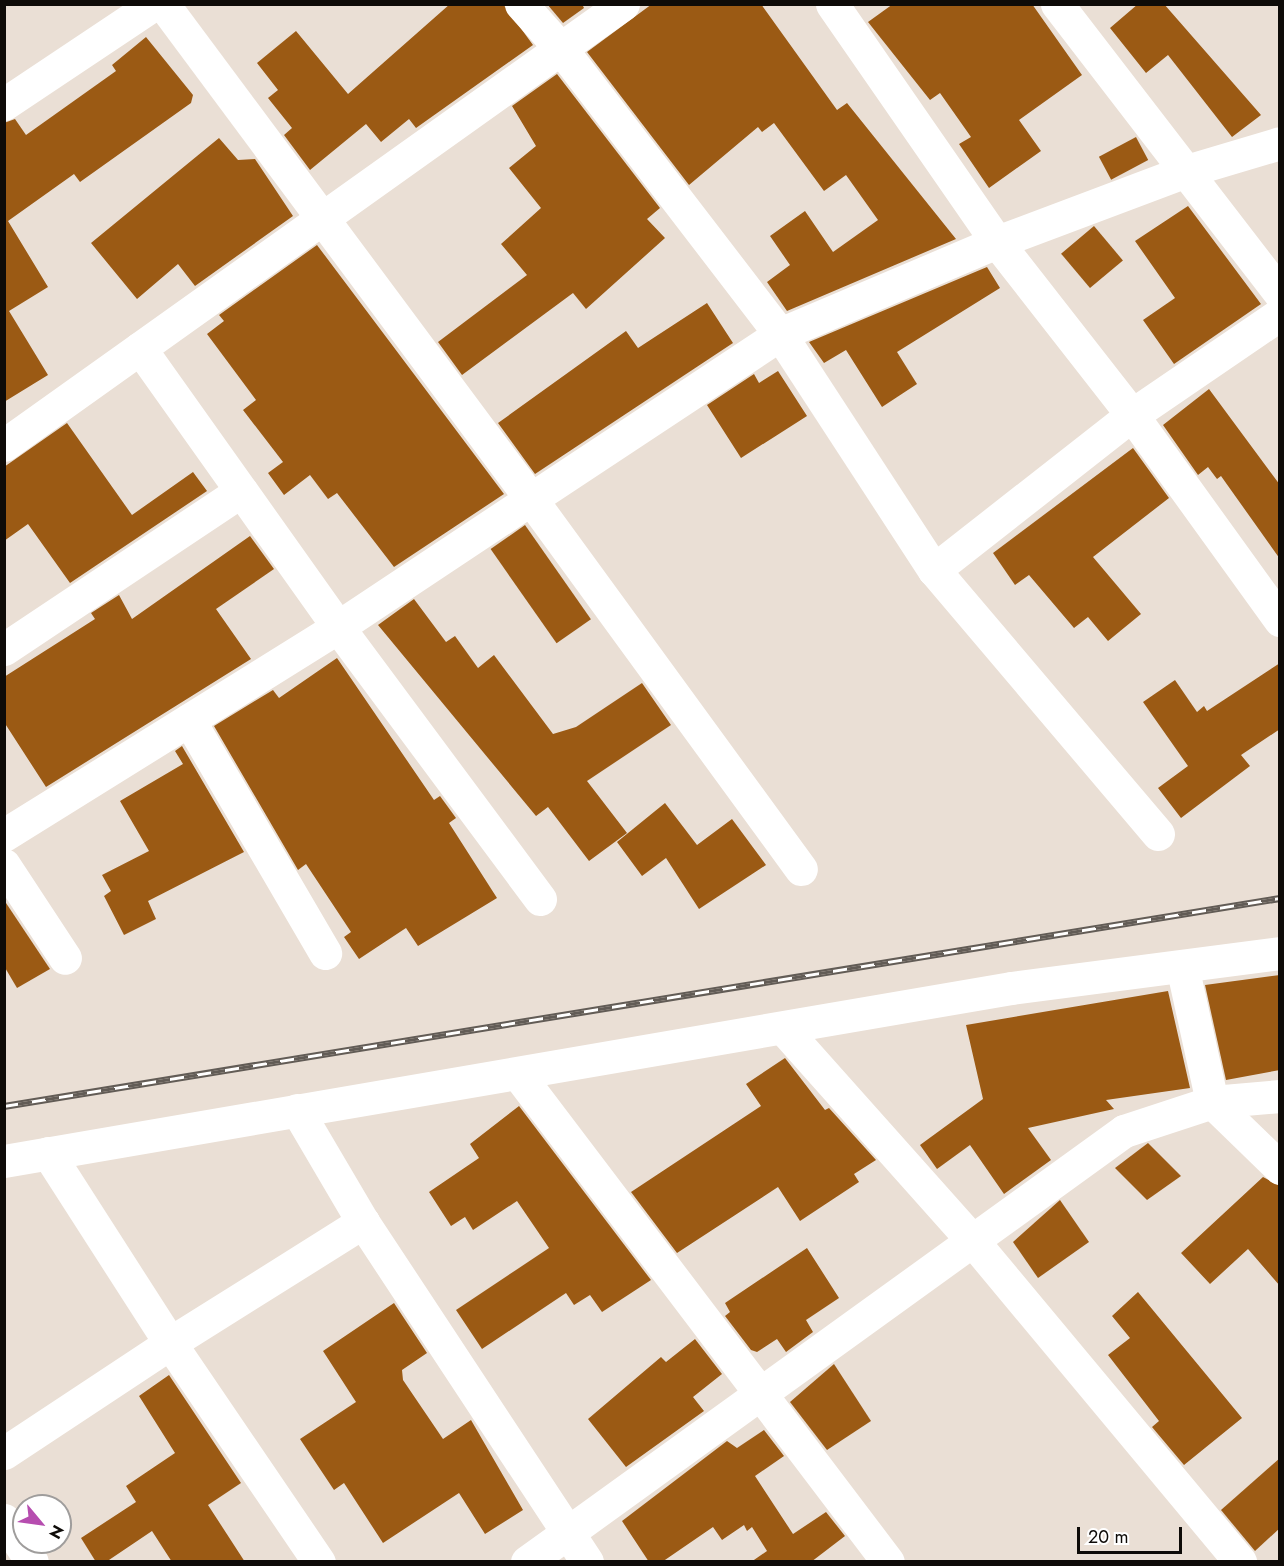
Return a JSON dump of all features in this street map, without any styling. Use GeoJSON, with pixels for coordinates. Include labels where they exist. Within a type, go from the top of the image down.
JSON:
{"type":"FeatureCollection","features":[{"type":"Feature","properties":{"kind":"street"},"geometry":{"type":"LineString","coordinates":[[164,4],[320,221],[531,499],[801,869]]}},
{"type":"Feature","properties":{"kind":"street"},"geometry":{"type":"LineString","coordinates":[[521,4],[562,50],[780,334],[934,570],[1158,834]]}},
{"type":"Feature","properties":{"kind":"street"},"geometry":{"type":"LineString","coordinates":[[4,444],[562,50],[623,4]]}},
{"type":"Feature","properties":{"kind":"street"},"geometry":{"type":"LineString","coordinates":[[832,4],[997,242],[1132,415],[1280,620]]}},
{"type":"Feature","properties":{"kind":"street"},"geometry":{"type":"LineString","coordinates":[[1057,4],[1183,172],[1280,294]]}},
{"type":"Feature","properties":{"kind":"street"},"geometry":{"type":"LineString","coordinates":[[4,104],[136,9]]}},
{"type":"Feature","properties":{"kind":"street"},"geometry":{"type":"LineString","coordinates":[[4,835],[338,627],[780,334],[997,242],[1183,172],[1280,143]]}},
{"type":"Feature","properties":{"kind":"street"},"geometry":{"type":"LineString","coordinates":[[934,570],[1132,415],[1280,314]]}},
{"type":"Feature","properties":{"kind":"street"},"geometry":{"type":"LineString","coordinates":[[140,348],[338,627],[540,899]]}},
{"type":"Feature","properties":{"kind":"street"},"geometry":{"type":"LineString","coordinates":[[4,649],[241,491]]}},
{"type":"Feature","properties":{"kind":"street"},"geometry":{"type":"LineString","coordinates":[[189,720],[324,953]]}},
{"type":"Feature","properties":{"kind":"street"},"geometry":{"type":"LineString","coordinates":[[4,865],[65,958]]}},
{"type":"Feature","properties":{"kind":"street"},"geometry":{"type":"LineString","coordinates":[[4,1161],[1011,988],[1280,953]]}},
{"type":"Feature","properties":{"kind":"street"},"geometry":{"type":"LineString","coordinates":[[1182,966],[1212,1102],[1280,1168]]}},
{"type":"Feature","properties":{"kind":"street"},"geometry":{"type":"LineString","coordinates":[[783,1028],[972,1240],[1240,1562]]}},
{"type":"Feature","properties":{"kind":"street"},"geometry":{"type":"LineString","coordinates":[[518,1074],[764,1395],[888,1562]]}},
{"type":"Feature","properties":{"kind":"street"},"geometry":{"type":"LineString","coordinates":[[527,1562],[764,1395],[972,1240],[1124,1131],[1212,1102],[1280,1096]]}},
{"type":"Feature","properties":{"kind":"street"},"geometry":{"type":"LineString","coordinates":[[297,1110],[363,1222],[587,1562]]}},
{"type":"Feature","properties":{"kind":"street"},"geometry":{"type":"LineString","coordinates":[[48,1153],[170,1343],[319,1562]]}},
{"type":"Feature","properties":{"kind":"street"},"geometry":{"type":"LineString","coordinates":[[4,1453],[170,1343],[363,1222]]}},
{"type":"Feature","properties":{"kind":"street"},"geometry":{"type":"LineString","coordinates":[[4,1520],[32,1562]]}},
{"type":"Feature","properties":{"kind":"building"},"geometry":{"type":"Polygon","coordinates":[[[450,4],[503,4],[533,45],[416,128],[409,119],[381,142],[366,124],[310,170],[284,135],[292,128],[268,98],[278,90],[257,63],[296,31],[348,94],[450,4]]]}},
{"type":"Feature","properties":{"kind":"building"},"geometry":{"type":"Polygon","coordinates":[[[547,4],[582,4],[584,8],[563,23],[547,4]]]}},
{"type":"Feature","properties":{"kind":"building"},"geometry":{"type":"Polygon","coordinates":[[[652,4],[761,4],[837,110],[847,103],[956,239],[787,311],[767,282],[790,265],[770,236],[805,211],[833,252],[878,220],[846,175],[824,191],[774,123],[762,132],[758,127],[689,185],[587,52],[652,4]]]}},
{"type":"Feature","properties":{"kind":"building"},"geometry":{"type":"Polygon","coordinates":[[[893,4],[1032,4],[1082,75],[1019,120],[1041,151],[989,188],[959,144],[971,137],[940,93],[930,100],[868,22],[893,4]]]}},
{"type":"Feature","properties":{"kind":"building"},"geometry":{"type":"Polygon","coordinates":[[[1138,4],[1164,4],[1261,115],[1232,137],[1168,55],[1146,73],[1110,28],[1138,4]]]}},
{"type":"Feature","properties":{"kind":"building"},"geometry":{"type":"Polygon","coordinates":[[[146,37],[193,95],[191,103],[80,182],[74,174],[8,221],[48,287],[9,311],[48,375],[4,402],[4,123],[15,119],[26,135],[116,71],[112,65],[146,37]]]}},
{"type":"Feature","properties":{"kind":"building"},"geometry":{"type":"Polygon","coordinates":[[[557,74],[660,208],[647,219],[665,238],[586,309],[573,293],[462,375],[438,342],[527,275],[501,244],[541,208],[509,168],[536,146],[512,106],[557,74]]]}},
{"type":"Feature","properties":{"kind":"building"},"geometry":{"type":"Polygon","coordinates":[[[1136,137],[1148,160],[1111,180],[1099,157],[1136,137]]]}},
{"type":"Feature","properties":{"kind":"building"},"geometry":{"type":"Polygon","coordinates":[[[219,138],[238,160],[255,159],[293,216],[195,286],[178,264],[137,299],[91,243],[219,138]]]}},
{"type":"Feature","properties":{"kind":"building"},"geometry":{"type":"Polygon","coordinates":[[[1188,206],[1261,304],[1174,364],[1143,320],[1175,298],[1135,241],[1188,206]]]}},
{"type":"Feature","properties":{"kind":"building"},"geometry":{"type":"Polygon","coordinates":[[[1094,226],[1123,260],[1090,288],[1061,254],[1094,226]]]}},
{"type":"Feature","properties":{"kind":"building"},"geometry":{"type":"Polygon","coordinates":[[[317,245],[504,494],[394,567],[337,493],[328,499],[310,475],[284,495],[268,473],[283,462],[243,410],[256,400],[207,334],[224,321],[219,315],[317,245]]]}},
{"type":"Feature","properties":{"kind":"building"},"geometry":{"type":"Polygon","coordinates":[[[987,267],[1000,288],[897,352],[917,384],[882,407],[846,350],[824,363],[809,342],[987,267]]]}},
{"type":"Feature","properties":{"kind":"building"},"geometry":{"type":"Polygon","coordinates":[[[707,303],[733,343],[535,474],[498,423],[626,331],[638,348],[707,303]]]}},
{"type":"Feature","properties":{"kind":"building"},"geometry":{"type":"Polygon","coordinates":[[[778,371],[807,416],[741,458],[707,405],[754,374],[759,383],[778,371]]]}},
{"type":"Feature","properties":{"kind":"building"},"geometry":{"type":"Polygon","coordinates":[[[1209,389],[1280,485],[1280,559],[1221,476],[1217,479],[1208,467],[1198,475],[1163,425],[1209,389]]]}},
{"type":"Feature","properties":{"kind":"building"},"geometry":{"type":"Polygon","coordinates":[[[67,423],[132,515],[193,472],[207,491],[70,583],[28,524],[4,541],[4,467],[67,423]]]}},
{"type":"Feature","properties":{"kind":"building"},"geometry":{"type":"Polygon","coordinates":[[[1133,448],[1169,498],[1093,557],[1141,614],[1108,641],[1088,617],[1074,628],[1029,575],[1015,585],[993,553],[1133,448]]]}},
{"type":"Feature","properties":{"kind":"building"},"geometry":{"type":"Polygon","coordinates":[[[525,525],[591,619],[557,643],[491,549],[525,525]]]}},
{"type":"Feature","properties":{"kind":"building"},"geometry":{"type":"Polygon","coordinates":[[[250,536],[274,569],[216,609],[251,659],[46,787],[4,722],[4,677],[95,619],[91,613],[119,595],[132,619],[250,536]]]}},
{"type":"Feature","properties":{"kind":"building"},"geometry":{"type":"Polygon","coordinates":[[[414,599],[446,642],[455,636],[478,668],[494,655],[553,734],[576,727],[642,683],[671,725],[587,781],[627,833],[589,861],[548,807],[536,816],[378,625],[414,599]]]}},
{"type":"Feature","properties":{"kind":"building"},"geometry":{"type":"Polygon","coordinates":[[[337,658],[434,800],[440,796],[456,818],[449,823],[497,898],[418,946],[406,928],[359,959],[344,937],[351,932],[306,864],[298,870],[214,726],[273,690],[279,698],[337,658]]]}},
{"type":"Feature","properties":{"kind":"building"},"geometry":{"type":"Polygon","coordinates":[[[1280,663],[1280,729],[1241,755],[1250,766],[1181,818],[1158,788],[1188,766],[1143,702],[1175,680],[1197,712],[1204,706],[1207,711],[1280,663]]]}},
{"type":"Feature","properties":{"kind":"building"},"geometry":{"type":"Polygon","coordinates":[[[182,746],[244,852],[148,901],[156,919],[124,935],[104,896],[111,891],[102,875],[149,851],[120,801],[183,764],[175,751],[182,746]]]}},
{"type":"Feature","properties":{"kind":"building"},"geometry":{"type":"Polygon","coordinates":[[[665,803],[697,845],[732,819],[766,865],[699,909],[666,858],[642,876],[617,842],[665,803]]]}},
{"type":"Feature","properties":{"kind":"building"},"geometry":{"type":"Polygon","coordinates":[[[4,900],[50,969],[17,988],[4,966],[4,900]]]}},
{"type":"Feature","properties":{"kind":"building"},"geometry":{"type":"Polygon","coordinates":[[[1280,975],[1280,1070],[1226,1080],[1205,985],[1280,975]]]}},
{"type":"Feature","properties":{"kind":"building"},"geometry":{"type":"Polygon","coordinates":[[[1168,991],[1190,1088],[1106,1100],[1114,1109],[1028,1128],[1051,1160],[1004,1194],[970,1145],[937,1169],[920,1145],[983,1099],[966,1025],[1168,991]]]}},
{"type":"Feature","properties":{"kind":"building"},"geometry":{"type":"Polygon","coordinates":[[[785,1058],[825,1110],[829,1108],[876,1160],[854,1174],[859,1182],[800,1221],[778,1187],[677,1253],[631,1192],[761,1106],[746,1084],[785,1058]]]}},
{"type":"Feature","properties":{"kind":"building"},"geometry":{"type":"Polygon","coordinates":[[[519,1106],[651,1280],[602,1312],[590,1295],[574,1305],[566,1293],[482,1349],[456,1310],[549,1248],[517,1201],[473,1230],[465,1217],[451,1226],[429,1192],[479,1158],[470,1144],[519,1106]]]}},
{"type":"Feature","properties":{"kind":"building"},"geometry":{"type":"Polygon","coordinates":[[[1148,1143],[1181,1176],[1147,1200],[1115,1168],[1148,1143]]]}},
{"type":"Feature","properties":{"kind":"building"},"geometry":{"type":"Polygon","coordinates":[[[1263,1177],[1280,1186],[1280,1286],[1248,1249],[1210,1284],[1181,1253],[1263,1177]]]}},
{"type":"Feature","properties":{"kind":"building"},"geometry":{"type":"Polygon","coordinates":[[[1060,1200],[1089,1242],[1038,1278],[1013,1242],[1060,1200]]]}},
{"type":"Feature","properties":{"kind":"building"},"geometry":{"type":"Polygon","coordinates":[[[807,1248],[839,1298],[806,1320],[813,1332],[786,1352],[777,1339],[757,1352],[751,1350],[725,1316],[730,1312],[725,1303],[807,1248]]]}},
{"type":"Feature","properties":{"kind":"building"},"geometry":{"type":"Polygon","coordinates":[[[1138,1292],[1242,1418],[1184,1465],[1152,1427],[1159,1421],[1108,1355],[1130,1338],[1112,1316],[1138,1292]]]}},
{"type":"Feature","properties":{"kind":"building"},"geometry":{"type":"Polygon","coordinates":[[[394,1303],[427,1353],[402,1370],[403,1380],[443,1439],[471,1420],[523,1510],[485,1534],[459,1493],[383,1543],[344,1483],[334,1490],[300,1439],[356,1402],[323,1351],[394,1303]]]}},
{"type":"Feature","properties":{"kind":"building"},"geometry":{"type":"Polygon","coordinates":[[[695,1339],[722,1374],[693,1397],[704,1411],[626,1467],[588,1419],[661,1357],[666,1362],[695,1339]]]}},
{"type":"Feature","properties":{"kind":"building"},"geometry":{"type":"Polygon","coordinates":[[[834,1364],[871,1421],[827,1450],[790,1402],[834,1364]]]}},
{"type":"Feature","properties":{"kind":"building"},"geometry":{"type":"Polygon","coordinates":[[[169,1375],[241,1483],[208,1505],[245,1562],[172,1562],[152,1531],[106,1562],[96,1562],[81,1538],[136,1502],[126,1486],[175,1453],[139,1396],[169,1375]]]}},
{"type":"Feature","properties":{"kind":"building"},"geometry":{"type":"Polygon","coordinates":[[[764,1430],[784,1456],[755,1476],[793,1534],[826,1512],[845,1536],[811,1562],[751,1562],[767,1551],[752,1527],[747,1531],[744,1525],[722,1540],[713,1527],[662,1562],[649,1562],[622,1521],[727,1441],[737,1448],[764,1430]]]}},
{"type":"Feature","properties":{"kind":"building"},"geometry":{"type":"Polygon","coordinates":[[[1280,1458],[1280,1528],[1255,1551],[1221,1510],[1280,1458]]]}},
{"type":"Feature","properties":{"kind":"railway"},"geometry":{"type":"LineString","coordinates":[[4,1106],[1280,898]]}}]}
